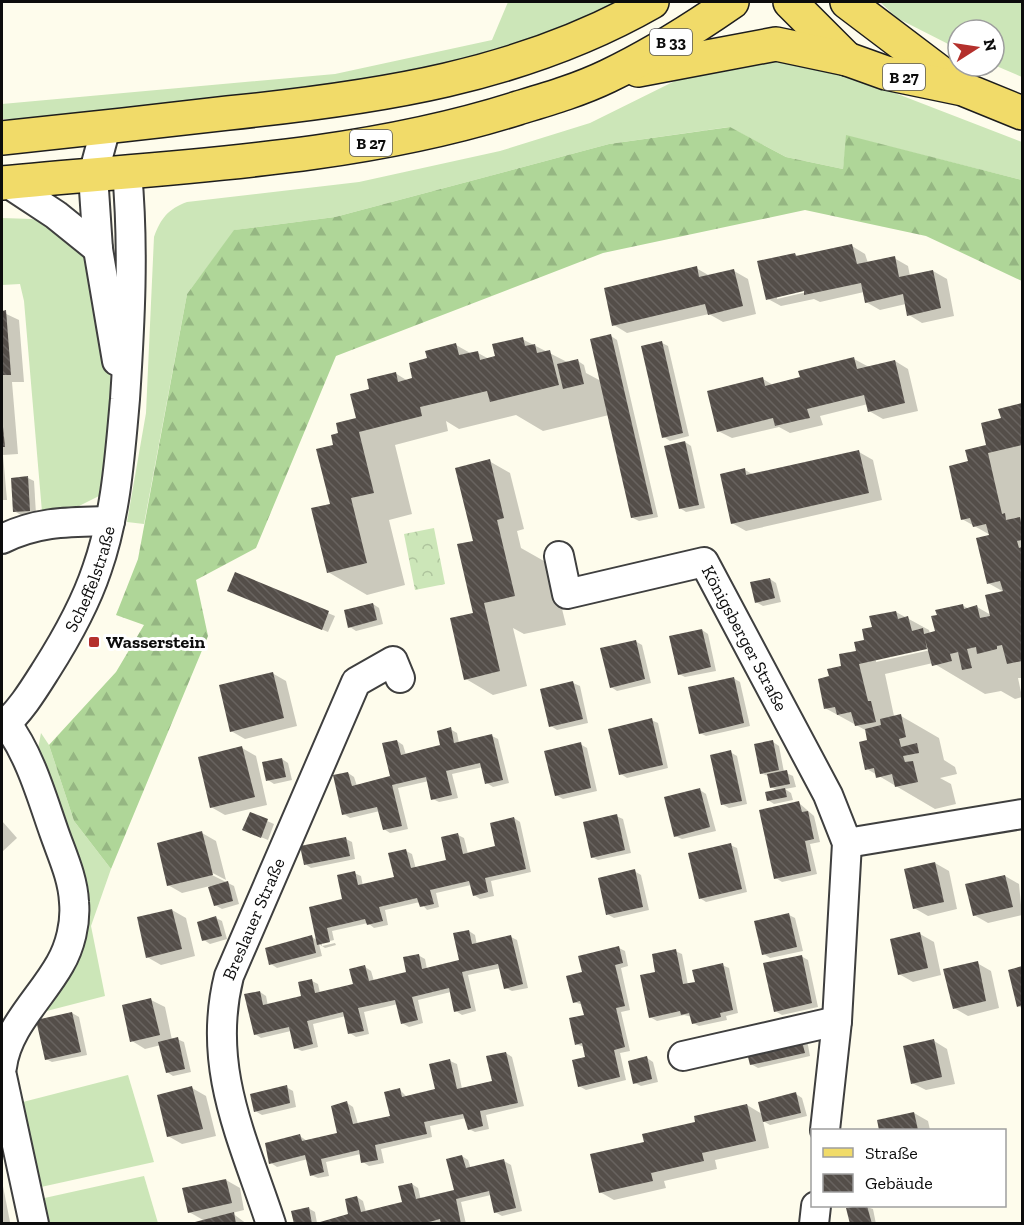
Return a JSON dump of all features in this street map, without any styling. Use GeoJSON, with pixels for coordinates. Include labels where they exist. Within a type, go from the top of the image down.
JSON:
{"type":"FeatureCollection","features":[{"type":"Feature","properties":{"kind":"main road"},"geometry":{"type":"LineString","coordinates":[[2,138],[384,95],[450,81],[548,51],[621,19],[652,2]]}},
{"type":"Feature","properties":{"kind":"main road","name":"B 33"},"geometry":{"type":"LineString","coordinates":[[607,76],[687,34],[732,2]]}},
{"type":"Feature","properties":{"kind":"main road","name":"B 27"},"geometry":{"type":"LineString","coordinates":[[790,2],[847,59]]}},
{"type":"Feature","properties":{"kind":"main road","name":"B 27"},"geometry":{"type":"LineString","coordinates":[[847,2],[963,89]]}},
{"type":"Feature","properties":{"kind":"main road"},"geometry":{"type":"LineString","coordinates":[[866,2],[894,39]]}},
{"type":"Feature","properties":{"kind":"main road","name":"B 27"},"geometry":{"type":"LineString","coordinates":[[4,182],[312,153],[411,137],[494,116],[607,76],[776,44],[847,59],[886,73],[963,89],[1023,113]]}},
{"type":"Feature","properties":{"kind":"main road"},"geometry":{"type":"LineString","coordinates":[[106,126],[127,172]]}},
{"type":"Feature","properties":{"kind":"street","name":"Scheffelstraße"},"geometry":{"type":"LineString","coordinates":[[106,126],[93,175],[98,249],[124,408]]}},
{"type":"Feature","properties":{"kind":"street","name":"Scheffelstraße"},"geometry":{"type":"LineString","coordinates":[[4,725],[33,690],[84,605],[98,567],[110,521],[124,408],[132,306],[131,219],[127,172]]}},
{"type":"Feature","properties":{"kind":"street"},"geometry":{"type":"LineString","coordinates":[[4,182],[57,215],[98,249]]}},
{"type":"Feature","properties":{"kind":"street"},"geometry":{"type":"LineString","coordinates":[[2,539],[25,528],[54,522],[110,521]]}},
{"type":"Feature","properties":{"kind":"street","name":"Königsberger Straße"},"geometry":{"type":"LineString","coordinates":[[559,556],[567,594],[704,562],[828,795],[847,843],[837,1021],[825,1129]]}},
{"type":"Feature","properties":{"kind":"street","name":"Breslauer Straße"},"geometry":{"type":"LineString","coordinates":[[271,1224],[229,1101],[221,1055],[220,1027],[224,997],[229,976],[356,682],[393,661],[400,678]]}},
{"type":"Feature","properties":{"kind":"street"},"geometry":{"type":"LineString","coordinates":[[2,1067],[12,1036],[68,948],[75,903],[70,878],[36,781],[20,741],[4,725]]}},
{"type":"Feature","properties":{"kind":"street"},"geometry":{"type":"LineString","coordinates":[[847,843],[1023,814]]}},
{"type":"Feature","properties":{"kind":"street"},"geometry":{"type":"LineString","coordinates":[[682,1056],[837,1021]]}},
{"type":"Feature","properties":{"kind":"street"},"geometry":{"type":"LineString","coordinates":[[2,1077],[34,1224]]}},
{"type":"Feature","properties":{"kind":"street"},"geometry":{"type":"LineString","coordinates":[[814,1224],[816,1207]]}},
{"type":"Feature","properties":{"kind":"green space"},"geometry":{"type":"Polygon","coordinates":[[[508,2],[630,2],[593,22],[401,80],[37,119],[2,119],[2,104],[335,74],[492,40],[508,2]]]}},
{"type":"Feature","properties":{"kind":"green space"},"geometry":{"type":"Polygon","coordinates":[[[880,2],[1022,2],[1022,77],[1006,70],[1006,18],[946,18],[946,43],[897,18],[880,2]]]}},
{"type":"Feature","properties":{"kind":"green space"},"geometry":{"type":"Polygon","coordinates":[[[779,57],[825,66],[1022,142],[1022,180],[847,136],[843,169],[786,157],[729,127],[609,144],[335,217],[235,230],[187,294],[144,524],[127,522],[146,413],[154,237],[159,224],[170,211],[187,202],[359,182],[500,151],[590,123],[689,74],[779,57]]]}},
{"type":"Feature","properties":{"kind":"green space"},"geometry":{"type":"Polygon","coordinates":[[[730,127],[786,157],[843,169],[846,135],[1022,180],[1022,281],[926,236],[805,210],[603,253],[336,356],[256,548],[196,580],[208,636],[111,869],[74,821],[49,745],[116,672],[144,625],[116,615],[138,559],[187,294],[234,230],[335,217],[609,144],[730,127]]]}},
{"type":"Feature","properties":{"kind":"green space"},"geometry":{"type":"Polygon","coordinates":[[[2,218],[32,219],[59,228],[82,247],[106,337],[111,383],[109,438],[101,495],[77,507],[42,512],[24,301],[20,284],[2,285],[2,218]]]}},
{"type":"Feature","properties":{"kind":"green space"},"geometry":{"type":"Polygon","coordinates":[[[434,528],[445,584],[415,590],[404,534],[434,528]]]}},
{"type":"Feature","properties":{"kind":"green space"},"geometry":{"type":"Polygon","coordinates":[[[41,733],[49,745],[74,821],[111,869],[91,926],[105,996],[35,1014],[75,953],[37,754],[41,733]]]}},
{"type":"Feature","properties":{"kind":"green space"},"geometry":{"type":"Polygon","coordinates":[[[128,1075],[154,1162],[41,1187],[19,1103],[128,1075]]]}},
{"type":"Feature","properties":{"kind":"green space"},"geometry":{"type":"Polygon","coordinates":[[[144,1176],[158,1223],[45,1223],[40,1199],[144,1176]]]}},
{"type":"Feature","properties":{"kind":"building"},"geometry":{"type":"Polygon","coordinates":[[[852,244],[857,264],[895,256],[899,277],[933,270],[941,308],[907,316],[903,294],[865,303],[861,283],[804,295],[804,291],[766,300],[757,261],[795,253],[796,256],[852,244]]]}},
{"type":"Feature","properties":{"kind":"building"},"geometry":{"type":"Polygon","coordinates":[[[697,266],[699,277],[734,269],[743,306],[708,315],[705,304],[612,326],[604,288],[697,266]]]}},
{"type":"Feature","properties":{"kind":"building"},"geometry":{"type":"Polygon","coordinates":[[[6,310],[11,375],[2,375],[2,311],[6,310]]]}},
{"type":"Feature","properties":{"kind":"building"},"geometry":{"type":"Polygon","coordinates":[[[611,334],[653,514],[631,518],[590,339],[611,334]]]}},
{"type":"Feature","properties":{"kind":"building"},"geometry":{"type":"Polygon","coordinates":[[[523,337],[525,346],[535,344],[537,353],[550,350],[559,385],[490,402],[487,391],[420,407],[422,416],[359,432],[374,493],[351,498],[367,563],[327,573],[311,508],[330,504],[316,449],[333,445],[331,435],[338,433],[336,423],[356,418],[350,394],[369,389],[367,379],[396,372],[398,382],[412,378],[409,363],[427,358],[425,351],[456,343],[459,355],[478,351],[480,360],[495,356],[492,344],[523,337]]]}},
{"type":"Feature","properties":{"kind":"building"},"geometry":{"type":"Polygon","coordinates":[[[662,341],[683,433],[662,438],[641,346],[662,341]]]}},
{"type":"Feature","properties":{"kind":"building"},"geometry":{"type":"Polygon","coordinates":[[[854,357],[857,369],[895,360],[905,403],[868,412],[864,395],[807,409],[810,418],[775,426],[773,418],[717,432],[707,391],[763,377],[765,386],[800,377],[798,371],[854,357]]]}},
{"type":"Feature","properties":{"kind":"building"},"geometry":{"type":"Polygon","coordinates":[[[578,359],[584,384],[563,389],[557,364],[578,359]]]}},
{"type":"Feature","properties":{"kind":"building"},"geometry":{"type":"Polygon","coordinates":[[[1022,403],[1022,445],[988,453],[1002,514],[1005,513],[1006,520],[1020,517],[1022,528],[1022,540],[1017,541],[1019,548],[1022,547],[1022,661],[1007,664],[1002,645],[997,646],[997,649],[977,654],[976,647],[967,649],[972,668],[962,670],[958,652],[950,654],[952,661],[932,666],[925,639],[927,649],[859,664],[876,722],[855,726],[851,712],[837,715],[835,707],[824,709],[818,679],[829,676],[827,669],[841,666],[839,654],[856,651],[854,642],[864,640],[862,629],[872,627],[869,616],[896,611],[898,619],[908,616],[912,631],[923,628],[924,634],[935,631],[931,616],[937,615],[935,610],[963,604],[964,609],[977,605],[980,618],[990,616],[985,595],[1003,591],[1000,581],[987,584],[976,538],[989,535],[986,524],[973,527],[970,518],[961,520],[949,466],[968,461],[965,450],[986,445],[981,423],[1001,418],[998,409],[1022,403]]]}},
{"type":"Feature","properties":{"kind":"building"},"geometry":{"type":"Polygon","coordinates":[[[3,427],[5,447],[2,447],[3,427]]]}},
{"type":"Feature","properties":{"kind":"building"},"geometry":{"type":"Polygon","coordinates":[[[685,441],[699,505],[679,509],[664,446],[685,441]]]}},
{"type":"Feature","properties":{"kind":"building"},"geometry":{"type":"Polygon","coordinates":[[[859,450],[869,493],[731,524],[720,474],[745,468],[746,475],[859,450]]]}},
{"type":"Feature","properties":{"kind":"building"},"geometry":{"type":"Polygon","coordinates":[[[490,459],[504,518],[497,520],[515,596],[484,603],[500,671],[464,680],[450,618],[473,613],[457,544],[473,541],[455,468],[490,459]]]}},
{"type":"Feature","properties":{"kind":"building"},"geometry":{"type":"Polygon","coordinates":[[[28,476],[30,511],[13,512],[11,478],[28,476]]]}},
{"type":"Feature","properties":{"kind":"building"},"geometry":{"type":"Polygon","coordinates":[[[235,572],[329,611],[322,630],[227,591],[235,572]]]}},
{"type":"Feature","properties":{"kind":"building"},"geometry":{"type":"Polygon","coordinates":[[[770,578],[775,598],[755,603],[750,582],[770,578]]]}},
{"type":"Feature","properties":{"kind":"building"},"geometry":{"type":"Polygon","coordinates":[[[373,603],[377,620],[348,628],[344,610],[373,603]]]}},
{"type":"Feature","properties":{"kind":"building"},"geometry":{"type":"Polygon","coordinates":[[[702,629],[711,667],[678,675],[669,636],[702,629]]]}},
{"type":"Feature","properties":{"kind":"building"},"geometry":{"type":"Polygon","coordinates":[[[636,640],[645,679],[610,688],[600,648],[636,640]]]}},
{"type":"Feature","properties":{"kind":"building"},"geometry":{"type":"Polygon","coordinates":[[[273,672],[284,718],[230,732],[219,685],[273,672]]]}},
{"type":"Feature","properties":{"kind":"building"},"geometry":{"type":"Polygon","coordinates":[[[734,677],[744,723],[699,734],[688,687],[734,677]]]}},
{"type":"Feature","properties":{"kind":"building"},"geometry":{"type":"Polygon","coordinates":[[[573,681],[583,719],[549,727],[540,689],[573,681]]]}},
{"type":"Feature","properties":{"kind":"building"},"geometry":{"type":"Polygon","coordinates":[[[901,714],[906,737],[899,739],[901,747],[917,743],[919,753],[903,756],[905,762],[913,761],[918,782],[895,787],[892,774],[876,778],[874,768],[865,770],[859,742],[867,740],[865,729],[881,725],[880,719],[901,714]]]}},
{"type":"Feature","properties":{"kind":"building"},"geometry":{"type":"Polygon","coordinates":[[[652,718],[663,765],[619,775],[608,729],[652,718]]]}},
{"type":"Feature","properties":{"kind":"building"},"geometry":{"type":"Polygon","coordinates":[[[451,727],[454,743],[492,734],[503,780],[485,784],[480,763],[446,771],[452,795],[431,800],[426,777],[392,785],[402,826],[383,830],[377,807],[342,815],[333,775],[348,772],[352,786],[390,776],[382,743],[397,740],[401,755],[440,745],[437,731],[451,727]]]}},
{"type":"Feature","properties":{"kind":"building"},"geometry":{"type":"Polygon","coordinates":[[[773,740],[779,770],[760,774],[754,744],[773,740]]]}},
{"type":"Feature","properties":{"kind":"building"},"geometry":{"type":"Polygon","coordinates":[[[581,742],[591,788],[555,796],[544,751],[581,742]]]}},
{"type":"Feature","properties":{"kind":"building"},"geometry":{"type":"Polygon","coordinates":[[[242,746],[255,797],[210,808],[198,757],[242,746]]]}},
{"type":"Feature","properties":{"kind":"building"},"geometry":{"type":"Polygon","coordinates":[[[731,750],[742,801],[721,805],[710,755],[731,750]]]}},
{"type":"Feature","properties":{"kind":"building"},"geometry":{"type":"Polygon","coordinates":[[[282,758],[286,777],[266,781],[262,762],[282,758]]]}},
{"type":"Feature","properties":{"kind":"building"},"geometry":{"type":"Polygon","coordinates":[[[787,770],[790,784],[770,788],[767,774],[787,770]]]}},
{"type":"Feature","properties":{"kind":"building"},"geometry":{"type":"Polygon","coordinates":[[[700,788],[710,827],[674,837],[664,797],[700,788]]]}},
{"type":"Feature","properties":{"kind":"building"},"geometry":{"type":"Polygon","coordinates":[[[785,788],[787,797],[767,801],[765,792],[785,788]]]}},
{"type":"Feature","properties":{"kind":"building"},"geometry":{"type":"Polygon","coordinates":[[[799,801],[802,812],[808,811],[814,839],[805,841],[811,871],[774,879],[759,810],[799,801]]]}},
{"type":"Feature","properties":{"kind":"building"},"geometry":{"type":"Polygon","coordinates":[[[250,812],[268,819],[261,838],[242,830],[250,812]]]}},
{"type":"Feature","properties":{"kind":"building"},"geometry":{"type":"Polygon","coordinates":[[[617,814],[625,850],[591,858],[583,822],[617,814]]]}},
{"type":"Feature","properties":{"kind":"building"},"geometry":{"type":"Polygon","coordinates":[[[514,817],[526,869],[485,878],[488,892],[473,896],[469,881],[430,890],[434,904],[420,907],[417,898],[379,907],[383,921],[367,925],[365,919],[327,928],[330,942],[317,945],[309,907],[342,899],[337,875],[355,871],[358,885],[394,877],[388,853],[406,849],[411,868],[446,860],[441,837],[458,833],[463,854],[495,846],[490,823],[514,817]]]}},
{"type":"Feature","properties":{"kind":"building"},"geometry":{"type":"Polygon","coordinates":[[[202,831],[213,875],[167,886],[157,843],[202,831]]]}},
{"type":"Feature","properties":{"kind":"building"},"geometry":{"type":"Polygon","coordinates":[[[346,837],[350,856],[304,865],[300,846],[346,837]]]}},
{"type":"Feature","properties":{"kind":"building"},"geometry":{"type":"Polygon","coordinates":[[[731,843],[742,889],[699,899],[688,853],[731,843]]]}},
{"type":"Feature","properties":{"kind":"building"},"geometry":{"type":"Polygon","coordinates":[[[935,862],[944,902],[913,909],[904,869],[935,862]]]}},
{"type":"Feature","properties":{"kind":"building"},"geometry":{"type":"Polygon","coordinates":[[[635,869],[643,907],[606,915],[598,878],[635,869]]]}},
{"type":"Feature","properties":{"kind":"building"},"geometry":{"type":"Polygon","coordinates":[[[1005,875],[1013,907],[973,916],[965,884],[1005,875]]]}},
{"type":"Feature","properties":{"kind":"building"},"geometry":{"type":"Polygon","coordinates":[[[228,881],[233,901],[214,906],[208,887],[228,881]]]}},
{"type":"Feature","properties":{"kind":"building"},"geometry":{"type":"Polygon","coordinates":[[[172,909],[182,949],[146,958],[137,917],[172,909]]]}},
{"type":"Feature","properties":{"kind":"building"},"geometry":{"type":"Polygon","coordinates":[[[789,913],[797,947],[762,955],[754,921],[789,913]]]}},
{"type":"Feature","properties":{"kind":"building"},"geometry":{"type":"Polygon","coordinates":[[[216,916],[222,936],[202,941],[197,922],[216,916]]]}},
{"type":"Feature","properties":{"kind":"building"},"geometry":{"type":"Polygon","coordinates":[[[469,930],[472,944],[511,935],[523,984],[504,989],[498,964],[462,972],[471,1008],[454,1012],[449,988],[412,997],[418,1020],[401,1024],[395,1000],[358,1008],[364,1031],[348,1034],[343,1012],[307,1021],[313,1044],[294,1049],[289,1027],[254,1035],[244,994],[260,991],[263,1005],[301,996],[298,982],[312,979],[315,993],[353,984],[349,969],[365,965],[369,981],[406,972],[403,957],[419,954],[422,969],[459,960],[453,933],[469,930]]]}},
{"type":"Feature","properties":{"kind":"building"},"geometry":{"type":"Polygon","coordinates":[[[920,932],[928,968],[898,975],[890,939],[920,932]]]}},
{"type":"Feature","properties":{"kind":"building"},"geometry":{"type":"Polygon","coordinates":[[[312,935],[316,953],[269,965],[265,948],[312,935]]]}},
{"type":"Feature","properties":{"kind":"building"},"geometry":{"type":"Polygon","coordinates":[[[619,946],[623,963],[615,965],[625,1006],[616,1008],[625,1047],[614,1050],[620,1077],[578,1087],[572,1060],[585,1057],[582,1043],[575,1045],[569,1018],[584,1015],[580,1001],[573,1003],[566,976],[582,972],[578,956],[619,946]]]}},
{"type":"Feature","properties":{"kind":"building"},"geometry":{"type":"Polygon","coordinates":[[[676,949],[683,984],[695,982],[692,970],[723,963],[733,1010],[720,1013],[721,1017],[692,1024],[689,1013],[681,1015],[680,1011],[649,1018],[640,975],[655,972],[652,954],[676,949]]]}},
{"type":"Feature","properties":{"kind":"building"},"geometry":{"type":"Polygon","coordinates":[[[802,955],[812,1003],[774,1012],[763,963],[802,955]]]}},
{"type":"Feature","properties":{"kind":"building"},"geometry":{"type":"Polygon","coordinates":[[[978,961],[986,1001],[953,1009],[943,969],[978,961]]]}},
{"type":"Feature","properties":{"kind":"building"},"geometry":{"type":"Polygon","coordinates":[[[1022,966],[1022,1005],[1017,1007],[1008,970],[1022,966]]]}},
{"type":"Feature","properties":{"kind":"building"},"geometry":{"type":"Polygon","coordinates":[[[151,998],[160,1035],[130,1042],[122,1005],[151,998]]]}},
{"type":"Feature","properties":{"kind":"building"},"geometry":{"type":"Polygon","coordinates":[[[72,1012],[81,1052],[45,1060],[36,1020],[72,1012]]]}},
{"type":"Feature","properties":{"kind":"building"},"geometry":{"type":"Polygon","coordinates":[[[800,1034],[805,1053],[750,1065],[746,1049],[800,1034]]]}},
{"type":"Feature","properties":{"kind":"building"},"geometry":{"type":"Polygon","coordinates":[[[178,1037],[185,1069],[166,1073],[158,1042],[178,1037]]]}},
{"type":"Feature","properties":{"kind":"building"},"geometry":{"type":"Polygon","coordinates":[[[934,1039],[942,1077],[911,1084],[903,1046],[934,1039]]]}},
{"type":"Feature","properties":{"kind":"building"},"geometry":{"type":"Polygon","coordinates":[[[506,1052],[518,1103],[480,1111],[483,1126],[468,1130],[463,1114],[424,1122],[427,1134],[375,1145],[378,1160],[361,1163],[359,1150],[321,1159],[324,1172],[310,1176],[305,1155],[269,1164],[265,1143],[300,1134],[302,1141],[337,1133],[331,1106],[347,1101],[353,1124],[390,1116],[384,1092],[400,1088],[402,1097],[435,1089],[429,1064],[450,1059],[457,1089],[492,1081],[486,1056],[506,1052]]]}},
{"type":"Feature","properties":{"kind":"building"},"geometry":{"type":"Polygon","coordinates":[[[647,1056],[652,1079],[633,1084],[628,1061],[647,1056]]]}},
{"type":"Feature","properties":{"kind":"building"},"geometry":{"type":"Polygon","coordinates":[[[287,1085],[290,1103],[254,1112],[250,1094],[287,1085]]]}},
{"type":"Feature","properties":{"kind":"building"},"geometry":{"type":"Polygon","coordinates":[[[192,1086],[203,1129],[167,1137],[157,1095],[192,1086]]]}},
{"type":"Feature","properties":{"kind":"building"},"geometry":{"type":"Polygon","coordinates":[[[796,1092],[801,1113],[763,1122],[758,1102],[796,1092]]]}},
{"type":"Feature","properties":{"kind":"building"},"geometry":{"type":"Polygon","coordinates":[[[747,1104],[756,1141],[702,1153],[704,1161],[651,1173],[653,1181],[599,1193],[590,1154],[644,1142],[642,1134],[695,1122],[694,1116],[747,1104]]]}},
{"type":"Feature","properties":{"kind":"building"},"geometry":{"type":"Polygon","coordinates":[[[914,1112],[918,1129],[879,1129],[877,1120],[914,1112]]]}},
{"type":"Feature","properties":{"kind":"building"},"geometry":{"type":"Polygon","coordinates":[[[462,1155],[466,1168],[504,1159],[516,1208],[494,1213],[489,1191],[456,1199],[461,1224],[441,1224],[440,1219],[422,1224],[313,1224],[348,1214],[345,1199],[357,1196],[361,1212],[402,1202],[398,1186],[412,1183],[416,1199],[454,1190],[446,1159],[462,1155]]]}},
{"type":"Feature","properties":{"kind":"building"},"geometry":{"type":"Polygon","coordinates":[[[226,1179],[232,1203],[188,1213],[182,1188],[226,1179]]]}},
{"type":"Feature","properties":{"kind":"building"},"geometry":{"type":"Polygon","coordinates":[[[309,1207],[312,1224],[294,1224],[291,1211],[309,1207]]]}},
{"type":"Feature","properties":{"kind":"building"},"geometry":{"type":"Polygon","coordinates":[[[867,1207],[872,1224],[850,1224],[846,1208],[867,1207]]]}},
{"type":"Feature","properties":{"kind":"building"},"geometry":{"type":"Polygon","coordinates":[[[234,1212],[236,1224],[191,1223],[234,1212]]]}},
{"type":"Feature","properties":{"kind":"place","name":"Wasserstein"},"geometry":{"type":"Point","coordinates":[94,642]}}]}
